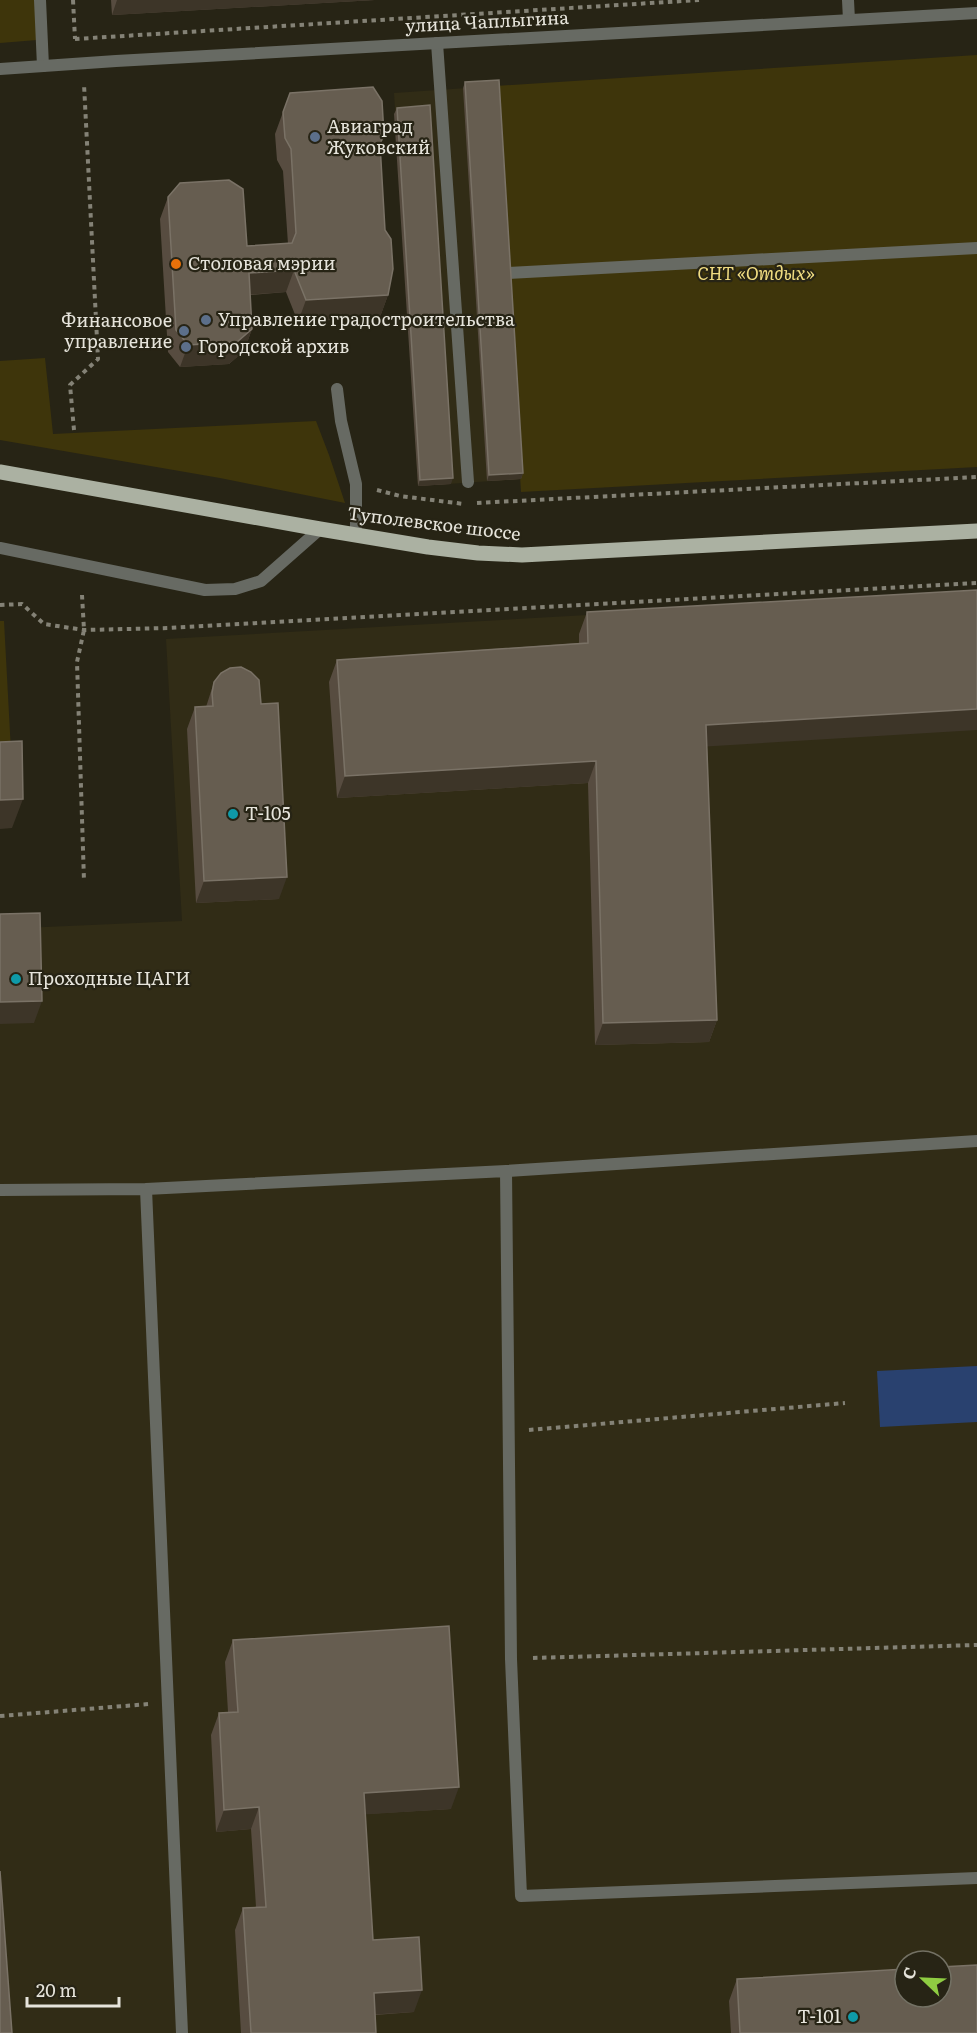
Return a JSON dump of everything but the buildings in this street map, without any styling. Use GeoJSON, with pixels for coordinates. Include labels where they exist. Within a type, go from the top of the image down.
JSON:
{"type":"FeatureCollection","features":[{"type":"Feature","properties":{"kind":"main road","name":"Туполевское шоссе"},"geometry":{"type":"LineString","coordinates":[[0,472],[356,535],[438,548],[522,555],[977,531]]}},
{"type":"Feature","properties":{"kind":"street"},"geometry":{"type":"LineString","coordinates":[[40,0],[43,66]]}},
{"type":"Feature","properties":{"kind":"street"},"geometry":{"type":"LineString","coordinates":[[848,0],[849,20]]}},
{"type":"Feature","properties":{"kind":"street","name":"улица Чаплыгина"},"geometry":{"type":"LineString","coordinates":[[0,69],[977,13]]}},
{"type":"Feature","properties":{"kind":"street"},"geometry":{"type":"LineString","coordinates":[[437,43],[468,482]]}},
{"type":"Feature","properties":{"kind":"street"},"geometry":{"type":"LineString","coordinates":[[508,273],[977,248]]}},
{"type":"Feature","properties":{"kind":"street"},"geometry":{"type":"LineString","coordinates":[[337,389],[340,420],[356,484],[356,535]]}},
{"type":"Feature","properties":{"kind":"street"},"geometry":{"type":"LineString","coordinates":[[0,548],[204,590],[235,589],[261,581],[320,529]]}},
{"type":"Feature","properties":{"kind":"street"},"geometry":{"type":"LineString","coordinates":[[0,1190],[146,1189],[506,1171],[977,1141]]}},
{"type":"Feature","properties":{"kind":"street"},"geometry":{"type":"LineString","coordinates":[[506,1171],[511,1659],[521,1896],[977,1878]]}},
{"type":"Feature","properties":{"kind":"street"},"geometry":{"type":"LineString","coordinates":[[146,1189],[182,2033]]}},
{"type":"Feature","properties":{"kind":"path"},"geometry":{"type":"LineString","coordinates":[[74,0],[77,63],[84,79],[98,359],[70,385],[74,430]]}},
{"type":"Feature","properties":{"kind":"path"},"geometry":{"type":"LineString","coordinates":[[75,39],[699,0]]}},
{"type":"Feature","properties":{"kind":"path"},"geometry":{"type":"LineString","coordinates":[[356,484],[400,496],[457,504],[537,498],[977,477]]}},
{"type":"Feature","properties":{"kind":"path"},"geometry":{"type":"LineString","coordinates":[[0,605],[22,604],[44,624],[84,630],[352,620],[977,583]]}},
{"type":"Feature","properties":{"kind":"path"},"geometry":{"type":"LineString","coordinates":[[81,595],[84,630],[77,662],[84,881]]}},
{"type":"Feature","properties":{"kind":"path"},"geometry":{"type":"LineString","coordinates":[[508,1432],[845,1403]]}},
{"type":"Feature","properties":{"kind":"path"},"geometry":{"type":"LineString","coordinates":[[511,1659],[977,1645]]}},
{"type":"Feature","properties":{"kind":"path"},"geometry":{"type":"LineString","coordinates":[[0,1716],[167,1703]]}},
{"type":"Feature","properties":{"kind":"shaded area"},"geometry":{"type":"Polygon","coordinates":[[[496,86],[521,479],[418,486],[394,93],[496,86]]]}},
{"type":"Feature","properties":{"kind":"shaded area"},"geometry":{"type":"Polygon","coordinates":[[[977,593],[977,2033],[0,2033],[0,929],[182,921],[166,639],[977,593]]]}},
{"type":"Feature","properties":{"kind":"green space"},"geometry":{"type":"Polygon","coordinates":[[[0,0],[35,0],[37,40],[0,43],[0,0]]]}},
{"type":"Feature","properties":{"kind":"green space","name":"СНТ «Отдых»"},"geometry":{"type":"Polygon","coordinates":[[[977,55],[977,467],[521,492],[496,86],[977,55]]]}},
{"type":"Feature","properties":{"kind":"green space"},"geometry":{"type":"Polygon","coordinates":[[[45,358],[53,434],[316,421],[345,503],[220,478],[0,440],[0,361],[45,358]]]}},
{"type":"Feature","properties":{"kind":"green space"},"geometry":{"type":"Polygon","coordinates":[[[0,621],[4,621],[12,770],[0,771],[0,621]]]}},
{"type":"Feature","properties":{"kind":"water"},"geometry":{"type":"Polygon","coordinates":[[[977,1366],[977,1422],[880,1427],[877,1371],[977,1366]]]}},
{"type":"Feature","properties":{"kind":"place","name":"Авиаград Жуковский"},"geometry":{"type":"Point","coordinates":[315,137]}},
{"type":"Feature","properties":{"kind":"place","name":"Столовая мэрии"},"geometry":{"type":"Point","coordinates":[176,264]}},
{"type":"Feature","properties":{"kind":"place","name":"Управление градостроительства"},"geometry":{"type":"Point","coordinates":[206,320]}},
{"type":"Feature","properties":{"kind":"place","name":"Финансовое управление"},"geometry":{"type":"Point","coordinates":[184,331]}},
{"type":"Feature","properties":{"kind":"place","name":"Городской архив"},"geometry":{"type":"Point","coordinates":[186,347]}},
{"type":"Feature","properties":{"kind":"place","name":"Т-105"},"geometry":{"type":"Point","coordinates":[233,814]}},
{"type":"Feature","properties":{"kind":"place","name":"Проходные ЦАГИ"},"geometry":{"type":"Point","coordinates":[16,979]}},
{"type":"Feature","properties":{"kind":"place","name":"Т-101"},"geometry":{"type":"Point","coordinates":[853,2017]}}]}
